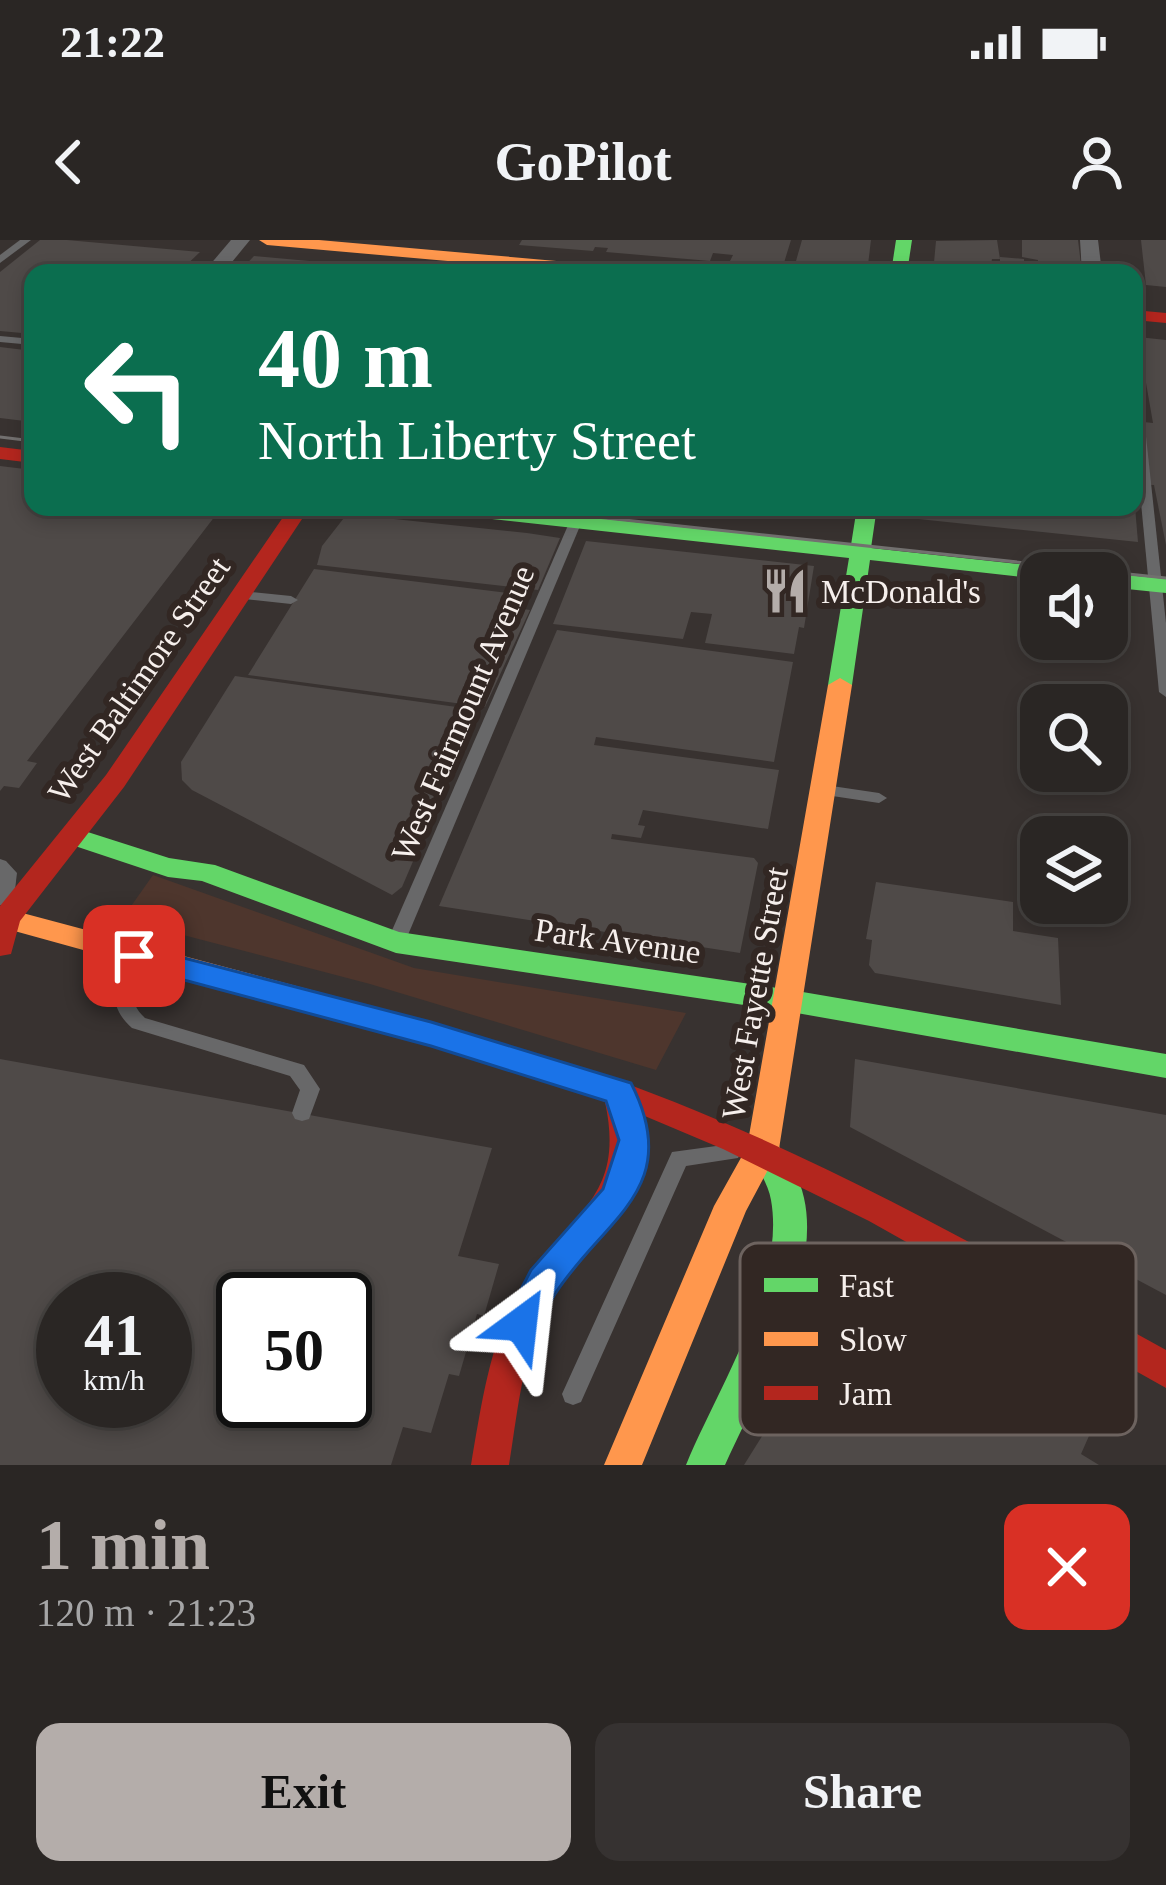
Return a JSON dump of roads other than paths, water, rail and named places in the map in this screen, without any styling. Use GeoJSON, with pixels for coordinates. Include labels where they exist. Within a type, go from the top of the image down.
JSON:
{"type":"FeatureCollection","features":[{"type":"Feature","properties":{"kind":"main road"},"geometry":{"type":"LineString","coordinates":[[267,240],[369,244],[545,264]]}},
{"type":"Feature","properties":{"kind":"main road","name":"West Baltimore Street"},"geometry":{"type":"LineString","coordinates":[[2,919],[116,781],[294,516]]}},
{"type":"Feature","properties":{"kind":"main road"},"geometry":{"type":"LineString","coordinates":[[598,516],[864,530]]}},
{"type":"Feature","properties":{"kind":"main road"},"geometry":{"type":"LineString","coordinates":[[736,516],[864,530],[1020,567]]}},
{"type":"Feature","properties":{"kind":"main road","name":"West Fayette Street"},"geometry":{"type":"LineString","coordinates":[[623,1465],[730,1206],[763,1149],[791,1001],[864,530]]}},
{"type":"Feature","properties":{"kind":"main road"},"geometry":{"type":"LineString","coordinates":[[1128,582],[1159,585]]}},
{"type":"Feature","properties":{"kind":"main road","name":"Park Avenue"},"geometry":{"type":"LineString","coordinates":[[72,836],[168,867],[205,872],[396,942],[791,1001],[1166,1066]]}},
{"type":"Feature","properties":{"kind":"main road"},"geometry":{"type":"LineString","coordinates":[[0,951],[2,919],[411,1028],[620,1092],[763,1149],[934,1243]]}},
{"type":"Feature","properties":{"kind":"main road"},"geometry":{"type":"LineString","coordinates":[[490,1465],[531,1300],[598,1225],[618,1197],[628,1171],[635,1140],[620,1092]]}},
{"type":"Feature","properties":{"kind":"main road"},"geometry":{"type":"LineString","coordinates":[[763,1149],[788,1199],[788,1243]]}},
{"type":"Feature","properties":{"kind":"main road"},"geometry":{"type":"LineString","coordinates":[[1136,1354],[1166,1370]]}},
{"type":"Feature","properties":{"kind":"main road"},"geometry":{"type":"LineString","coordinates":[[705,1465],[740,1384]]}},
{"type":"Feature","properties":{"kind":"street"},"geometry":{"type":"LineString","coordinates":[[221,264],[241,240]]}},
{"type":"Feature","properties":{"kind":"lane"},"geometry":{"type":"LineString","coordinates":[[0,260],[26,240]]}},
{"type":"Feature","properties":{"kind":"lane"},"geometry":{"type":"LineString","coordinates":[[1143,511],[1159,585],[1166,692]]}},
{"type":"Feature","properties":{"kind":"lane","name":"West Fairmount Avenue"},"geometry":{"type":"LineString","coordinates":[[396,942],[579,516]]}},
{"type":"Feature","properties":{"kind":"lane"},"geometry":{"type":"LineString","coordinates":[[240,595],[292,600]]}},
{"type":"Feature","properties":{"kind":"lane"},"geometry":{"type":"LineString","coordinates":[[824,790],[878,798]]}},
{"type":"Feature","properties":{"kind":"lane"},"geometry":{"type":"LineString","coordinates":[[0,865],[9,873],[2,919]]}},
{"type":"Feature","properties":{"kind":"lane"},"geometry":{"type":"LineString","coordinates":[[134,956],[122,986],[121,1003],[128,1015],[297,1070],[310,1089],[302,1114]]}},
{"type":"Feature","properties":{"kind":"lane"},"geometry":{"type":"LineString","coordinates":[[573,1394],[680,1158],[763,1149]]}},
{"type":"Feature","properties":{"kind":"tram line"},"geometry":{"type":"LineString","coordinates":[[0,437],[24,440]]}},
{"type":"Feature","properties":{"kind":"tram line"},"geometry":{"type":"LineString","coordinates":[[588,516],[1166,578]]}},
{"type":"Feature","properties":{"kind":"place","name":"McDonald's"},"geometry":{"type":"Point","coordinates":[785,591]}}]}
